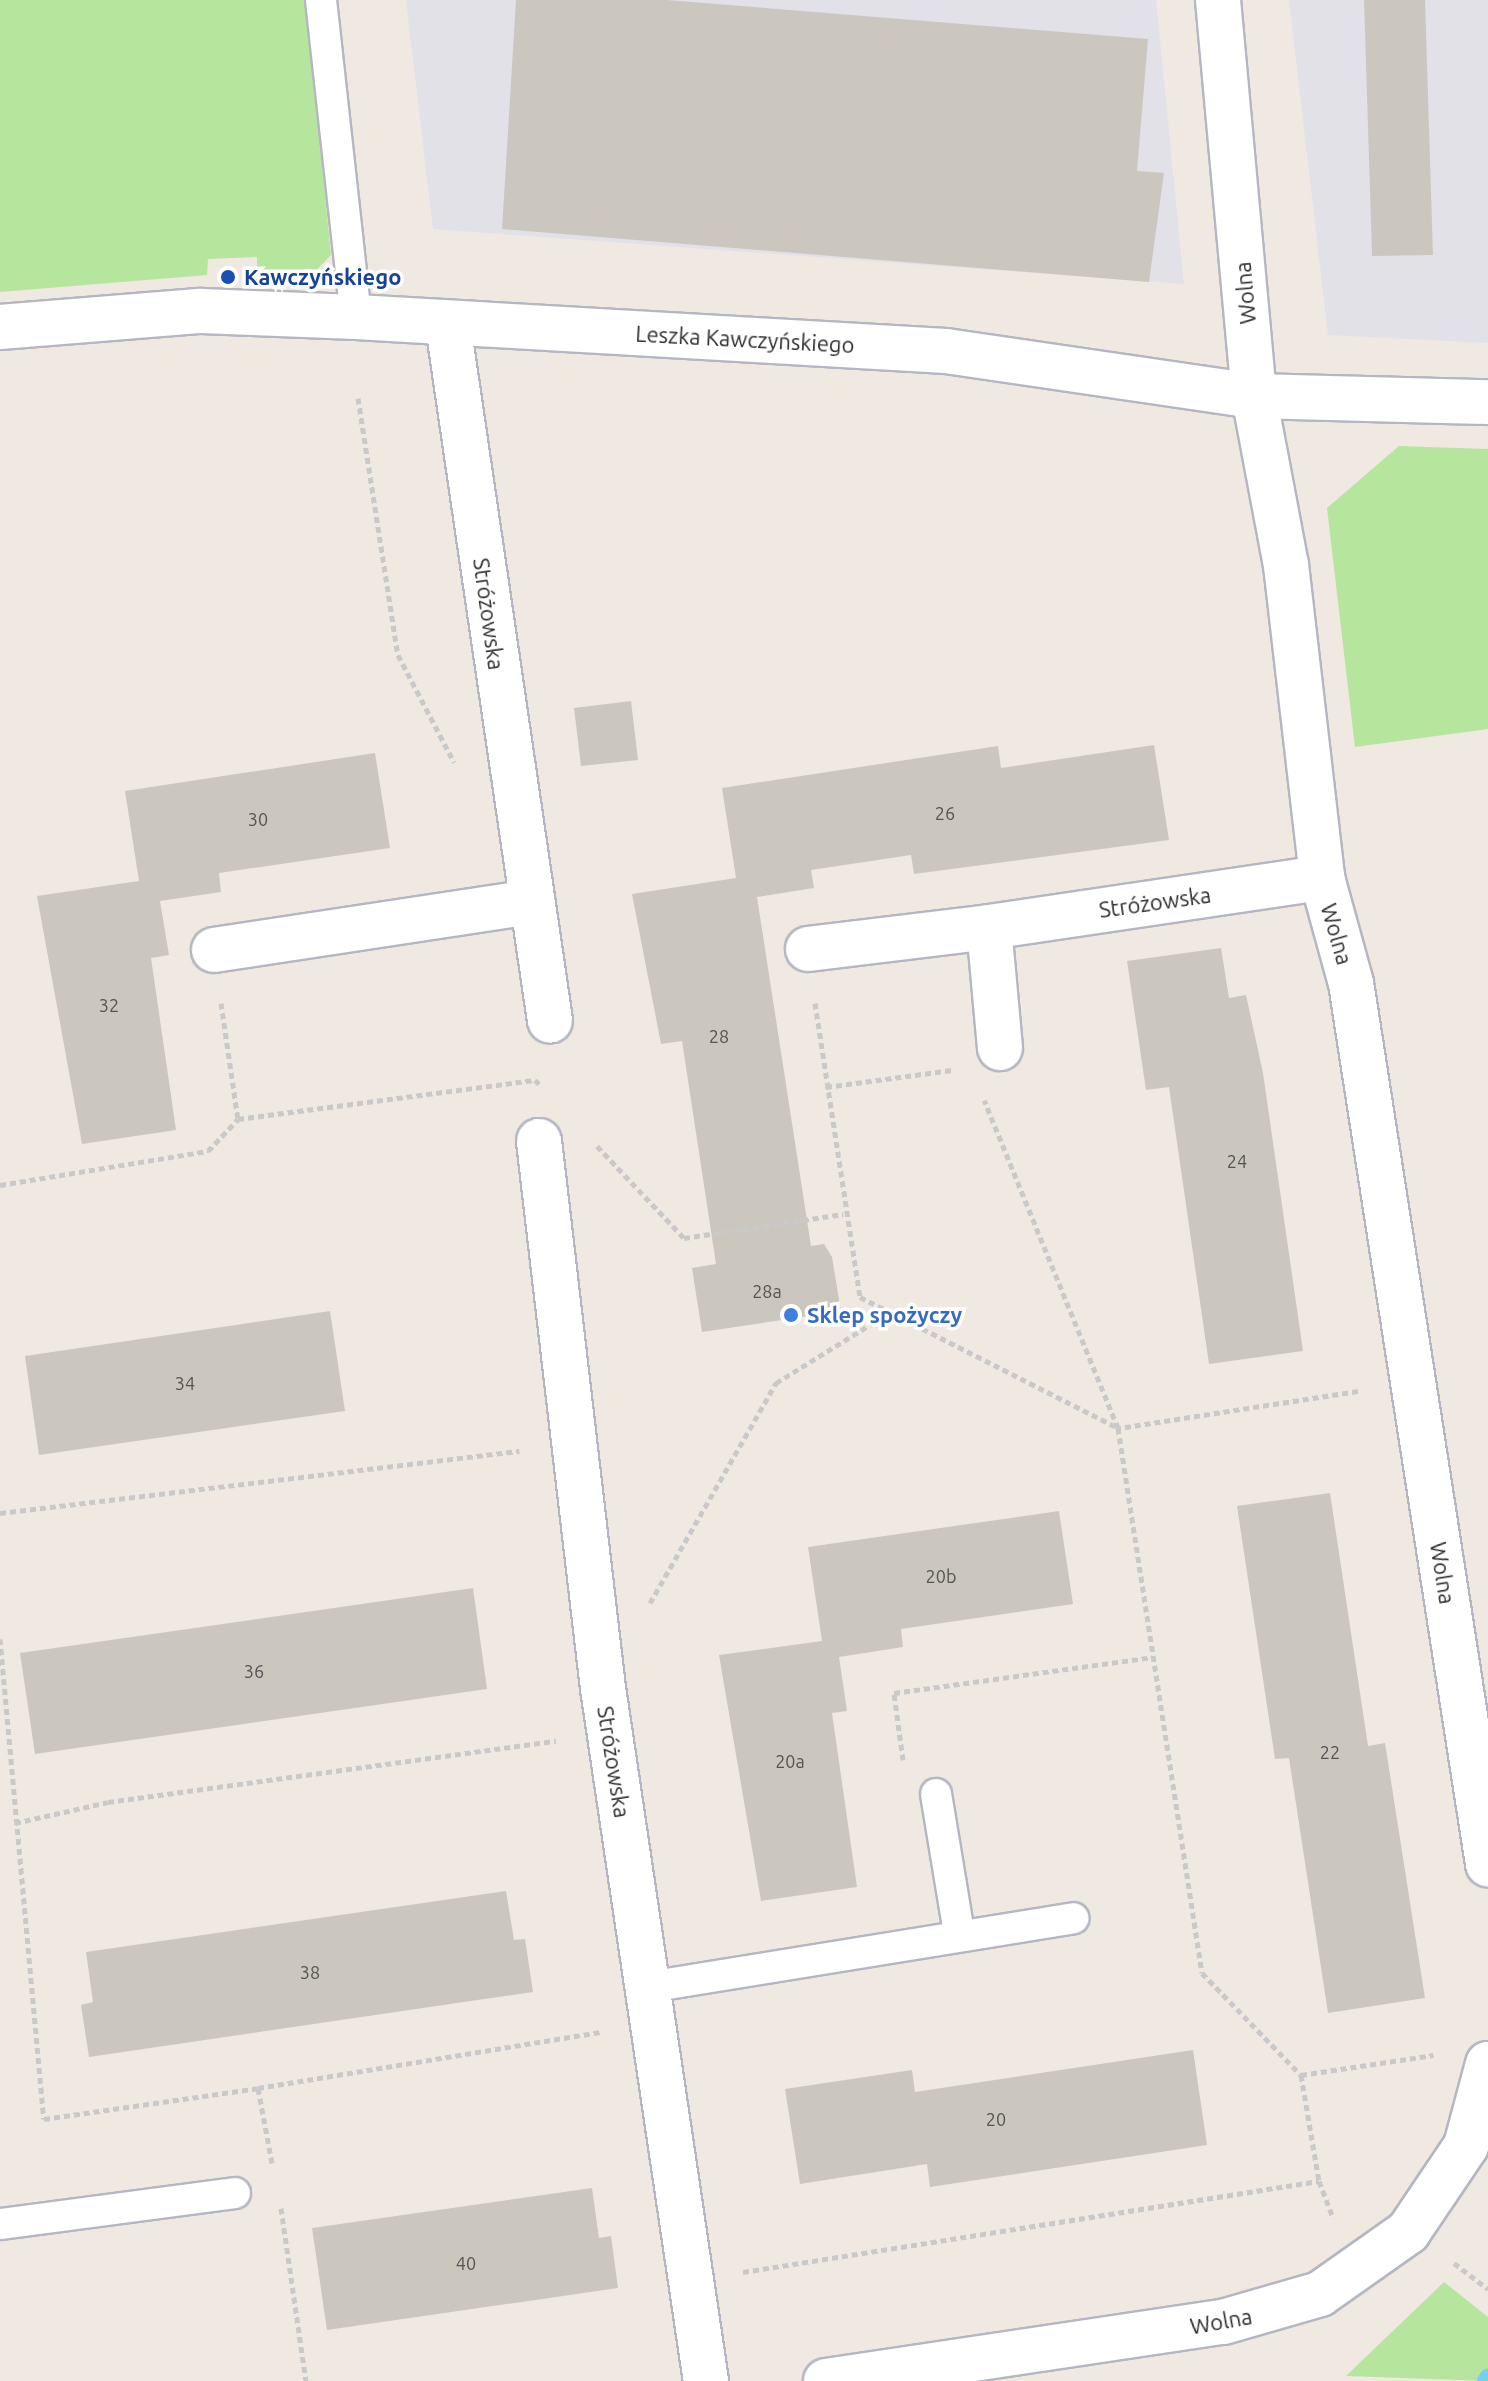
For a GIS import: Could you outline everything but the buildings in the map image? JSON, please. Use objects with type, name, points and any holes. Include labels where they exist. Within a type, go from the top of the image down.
[{"type":"street","name":"Wolna","points":[[1218,0],[1254,396],[1286,565],[1322,878],[1351,983],[1488,1864]]},
{"type":"street","name":"Leszka Kawczyńskiego","points":[[0,327],[201,311],[356,317],[448,325],[946,351],[1254,396],[1488,402]]},
{"type":"street","name":"Stróżowska","points":[[448,325],[550,1021]]},
{"type":"street","name":"Stróżowska","points":[[808,949],[989,927],[1322,878]]},
{"type":"street","points":[[214,950],[532,902]]},
{"type":"street","points":[[985,1058],[989,927]]},
{"type":"street","name":"Stróżowska","points":[[539,1141],[610,1733],[706,2381]]},
{"type":"street","name":"Wolna","points":[[826,2381],[1223,2322],[1320,2294],[1408,2232],[1466,2146],[1488,2064]]},
{"type":"lane","points":[[321,0],[356,317]]},
{"type":"lane","points":[[936,1794],[959,1933]]},
{"type":"lane","points":[[652,2005],[959,1933],[1073,1918]]},
{"type":"lane","points":[[0,2224],[235,2193]]},
{"type":"path","points":[[358,398],[398,655],[459,773]]},
{"type":"path","points":[[808,949],[826,1087],[860,1297],[1118,1428],[1414,1384]]},
{"type":"path","points":[[826,1087],[985,1058]]},
{"type":"path","points":[[982,1096],[1118,1428],[1202,1973],[1301,2075],[1319,2181],[1335,2224]]},
{"type":"path","points":[[0,1185],[208,1151],[238,1119]]},
{"type":"path","points":[[645,1613],[776,1383],[889,1313]]},
{"type":"path","points":[[0,1513],[574,1445]]},
{"type":"path","points":[[0,1639],[44,2119],[258,2088],[652,2005]]},
{"type":"path","points":[[936,1794],[908,1797],[894,1693],[1153,1657]]},
{"type":"path","points":[[15,1823],[108,1802],[610,1733]]},
{"type":"path","points":[[1301,2075],[1444,2054]]},
{"type":"path","points":[[258,2088],[275,2177]]},
{"type":"path","points":[[736,2273],[1319,2181]]},
{"type":"path","points":[[278,2192],[306,2381]]},
{"type":"path","points":[[1445,2256],[1488,2289]]},
{"type":"shaded area","points":[[406,0],[1156,0],[1184,284],[433,229]]},
{"type":"shaded area","points":[[1289,0],[1488,0],[1488,343],[1328,335]]},
{"type":"green space","points":[[0,0],[306,0],[331,255],[309,278],[257,275],[257,257],[208,259],[207,275],[0,292]]},
{"type":"green space","points":[[1399,446],[1488,449],[1488,729],[1355,747],[1327,508]]},
{"type":"green space","points":[[1444,2282],[1488,2317],[1488,2381],[1346,2376]]},
{"type":"place","name":"Kawczyńskiego","points":[[228,277]]},
{"type":"place","name":"Sklep spożyczy","points":[[791,1315]]}]
